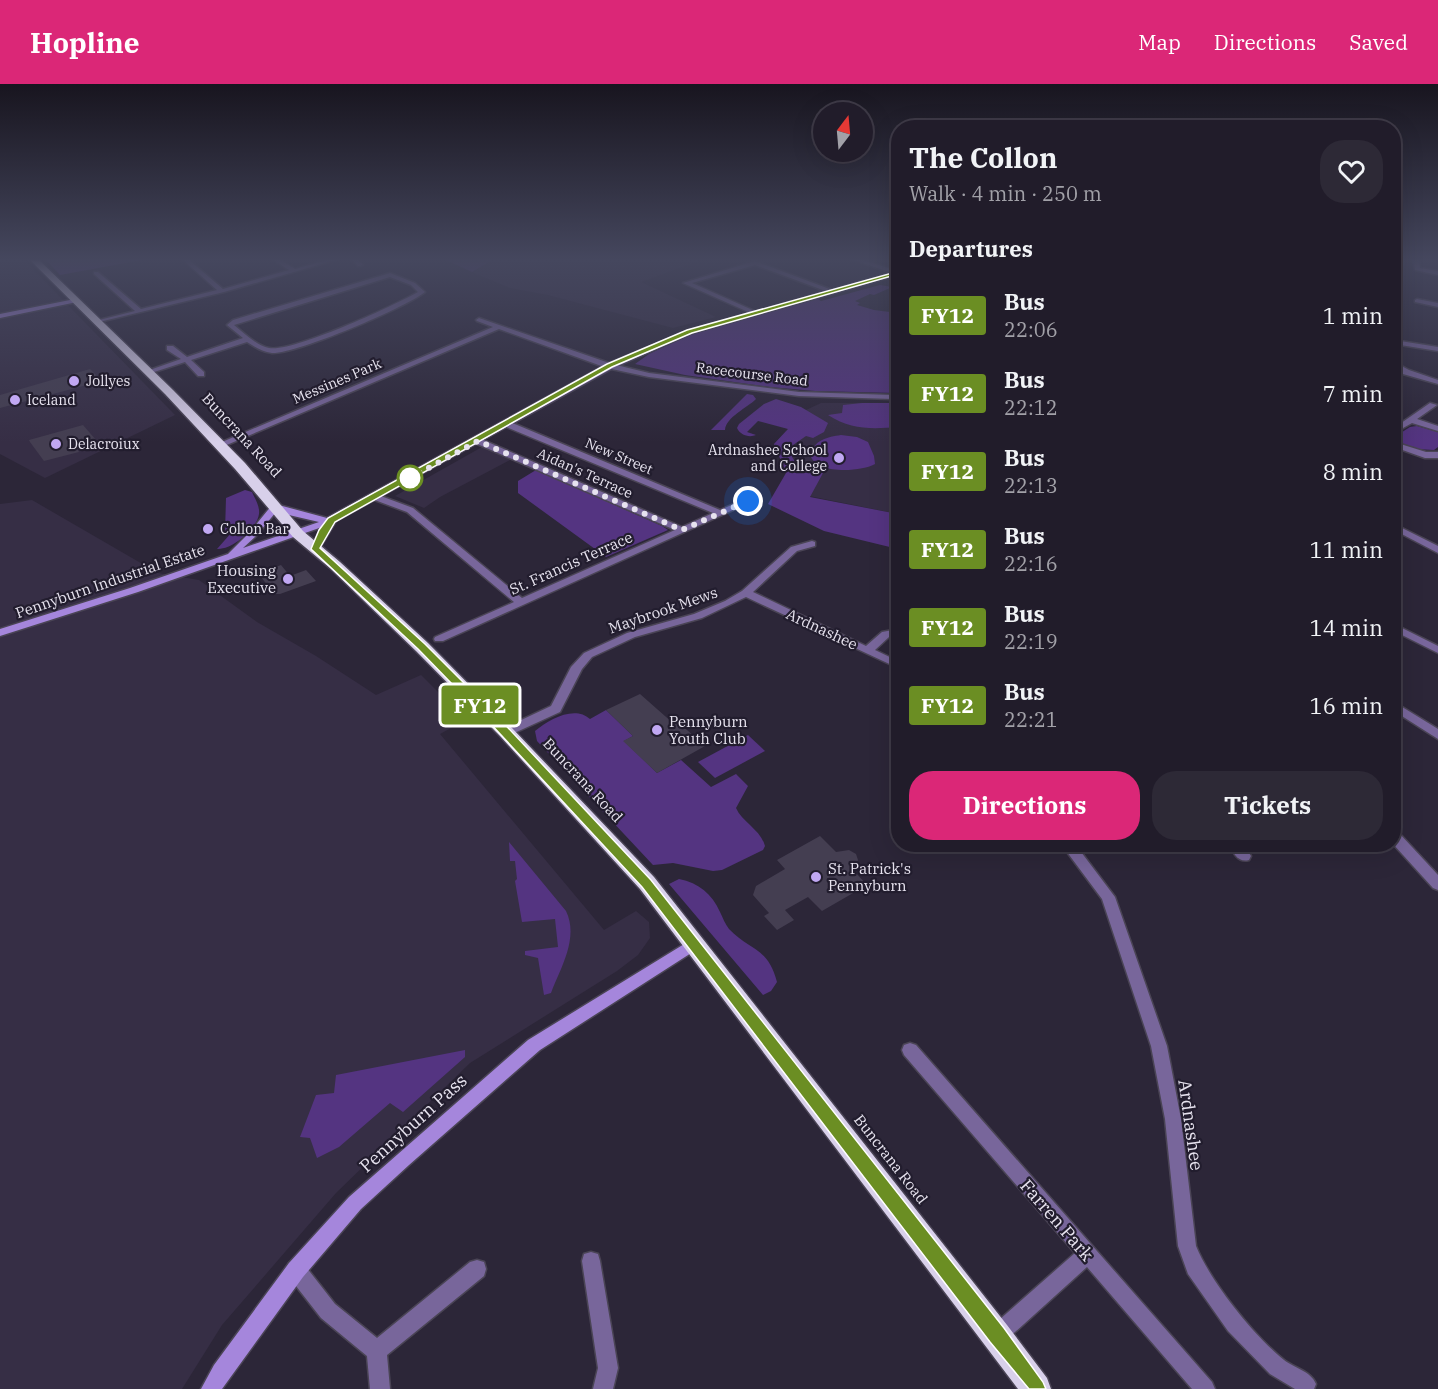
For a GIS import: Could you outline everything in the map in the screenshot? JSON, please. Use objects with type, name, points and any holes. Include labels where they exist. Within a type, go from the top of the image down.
[{"type":"highway","name":"Buncrana Road","points":[[95,320],[240,466],[298,534],[422,647],[506,732],[647,884],[997,1335],[1036,1389]]},
{"type":"main road","points":[[298,534],[330,521],[375,497],[610,366],[690,332],[731,320]]},
{"type":"main road","points":[[227,557],[253,534],[276,508],[305,518],[330,521]]},
{"type":"main road","points":[[315,549],[330,521]]},
{"type":"main road","name":"Pennyburn Industrial Estate","points":[[0,633],[298,534]]},
{"type":"main road","name":"Pennyburn Pass","points":[[211,1389],[296,1270],[355,1203],[534,1045],[694,944]]},
{"type":"street","points":[[97,322],[106,320]]},
{"type":"street","points":[[239,320],[230,325],[263,350],[287,350],[361,320]]},
{"type":"street","points":[[479,320],[610,366]]},
{"type":"street","name":"Messines Park","points":[[219,445],[499,327]]},
{"type":"street","points":[[148,372],[248,339]]},
{"type":"street","points":[[1401,343],[1438,349]]},
{"type":"street","points":[[170,348],[186,359],[201,374]]},
{"type":"street","name":"Racecourse Road","points":[[610,366],[677,379],[783,393],[891,397]]},
{"type":"street","points":[[1401,369],[1438,382]]},
{"type":"street","points":[[1401,426],[1433,405]]},
{"type":"street","points":[[1411,420],[1438,429]]},
{"type":"street","name":"New Street","points":[[507,424],[720,513]]},
{"type":"street","name":"Aidan's Terrace","points":[[478,441],[682,530]]},
{"type":"street","points":[[1401,446],[1425,455],[1438,455]]},
{"type":"street","points":[[375,497],[410,510],[520,602]]},
{"type":"street","name":"St. Francis Terrace","points":[[440,639],[748,501]]},
{"type":"street","points":[[1401,530],[1438,549]]},
{"type":"street","name":"Maybrook Mews","points":[[506,732],[556,710],[577,667],[588,655],[631,635],[698,616],[746,593],[794,549],[812,544]]},
{"type":"street","name":"Ardnashee","points":[[746,593],[891,662]]},
{"type":"street","points":[[1401,631],[1438,650]]},
{"type":"street","points":[[868,650],[886,634],[891,633]]},
{"type":"street","points":[[1401,711],[1438,735]]},
{"type":"street","points":[[1401,844],[1438,884]]},
{"type":"street","name":"Ardnashee","points":[[1073,852],[1108,897],[1159,1046],[1173,1119],[1187,1246],[1195,1267],[1235,1324],[1276,1367],[1306,1384]]},
{"type":"street","name":"Farren Park","points":[[910,1050],[1204,1389]]},
{"type":"street","points":[[997,1335],[1087,1255]]},
{"type":"street","points":[[591,1261],[608,1368],[603,1389]]},
{"type":"street","points":[[377,1351],[477,1269]]},
{"type":"street","points":[[296,1270],[328,1311],[377,1351],[381,1389]]},
{"type":"shaded area","points":[[0,320],[82,320],[175,415],[45,478],[0,454]]},
{"type":"shaded area","points":[[642,320],[705,320],[673,328]]},
{"type":"shaded area","points":[[741,320],[891,320],[891,393],[815,391],[770,387],[685,375],[635,364],[649,354],[690,335]]},
{"type":"shaded area","points":[[747,394],[753,395],[756,399],[729,421],[725,430],[711,430]]},
{"type":"shaded area","points":[[776,399],[801,407],[828,423],[824,432],[813,438],[806,436],[793,445],[792,457],[797,465],[804,464],[823,473],[810,497],[891,513],[891,547],[824,531],[768,504],[786,473],[774,444],[788,429],[758,421],[747,432],[756,435],[750,436],[742,434],[737,428],[764,404]]},
{"type":"shaded area","name":"Ardnashee School and College","points":[[821,403],[891,403],[891,513],[799,494],[774,444],[806,410]]},
{"type":"shaded area","points":[[891,403],[891,427],[853,426],[828,415],[842,413],[843,405]]},
{"type":"shaded area","points":[[1417,426],[1438,432],[1438,447],[1434,450],[1415,449],[1401,443],[1401,433],[1410,427]]},
{"type":"shaded area","points":[[841,435],[857,437],[868,442],[875,464],[860,469],[839,470],[820,466],[813,461],[810,454],[818,442]]},
{"type":"shaded area","points":[[482,447],[506,455],[510,460],[440,497],[424,508],[395,496]]},
{"type":"shaded area","points":[[536,470],[668,530],[606,557],[518,493],[518,481]]},
{"type":"shaded area","points":[[245,490],[252,492],[257,503],[259,514],[257,520],[243,538],[230,546],[217,549],[232,532],[225,532],[226,498]]},
{"type":"shaded area","points":[[32,500],[158,573],[199,580],[257,622],[316,656],[376,695],[421,675],[439,693],[445,692],[471,717],[440,734],[604,930],[636,911],[649,922],[650,938],[638,955],[617,971],[470,1063],[336,1193],[222,1325],[182,1389],[0,1389],[0,504]]},
{"type":"shaded area","points":[[606,710],[633,736],[624,741],[657,773],[681,760],[711,787],[736,774],[748,786],[736,808],[742,818],[760,835],[765,846],[763,850],[722,870],[713,871],[673,863],[653,865],[537,741],[535,731],[555,718],[577,713],[590,719]]},
{"type":"shaded area","points":[[748,735],[765,751],[715,778],[698,762]]},
{"type":"shaded area","points":[[509,842],[566,911],[569,921],[570,942],[564,963],[551,993],[544,995],[538,958],[525,955],[525,951],[558,947],[555,919],[522,922],[515,881],[517,879],[515,861],[510,861]]},
{"type":"shaded area","points":[[679,879],[693,883],[704,890],[717,906],[729,929],[769,962],[777,982],[771,991],[763,995],[669,884]]},
{"type":"shaded area","points":[[465,1050],[465,1057],[403,1112],[390,1103],[339,1147],[317,1158],[310,1138],[300,1137],[316,1095],[334,1093],[336,1075]]},
{"type":"building","points":[[90,369],[102,381],[0,408],[0,395]]},
{"type":"building","name":"Delacroiux","points":[[83,425],[96,440],[77,449],[79,452],[44,461],[29,440]]},
{"type":"building","name":"Housing Executive","points":[[281,565],[290,576],[306,570],[316,581],[274,594],[258,573]]},
{"type":"building","name":"Pennyburn Youth Club","points":[[640,694],[674,724],[678,722],[705,746],[657,773],[623,741],[633,736],[606,710]]},
{"type":"building","name":"St. Patrick's Pennyburn","points":[[820,836],[836,852],[849,850],[856,854],[858,860],[854,871],[867,885],[822,911],[808,897],[785,910],[794,920],[777,930],[764,916],[769,913],[753,895],[756,886],[785,869],[777,860]]},
{"type":"bus line","name":"FY12","points":[[731,320],[690,332],[610,366],[332,520],[324,530],[315,549],[422,647],[506,732],[647,884],[750,1014],[1036,1389]]},
{"type":"place","name":"Jollyes","points":[[74,381]]},
{"type":"place","name":"Iceland","points":[[15,400]]},
{"type":"place","name":"Delacroiux","points":[[56,444]]},
{"type":"place","name":"Ardnashee School and College","points":[[839,458]]},
{"type":"place","name":"Collon Bar","points":[[208,529]]},
{"type":"place","name":"Housing Executive","points":[[288,579]]},
{"type":"place","name":"Pennyburn Youth Club","points":[[657,730]]},
{"type":"place","name":"St. Patrick's Pennyburn","points":[[816,877]]},
{"type":"route","points":[[410,478],[478,441],[682,530],[748,501]]}]
